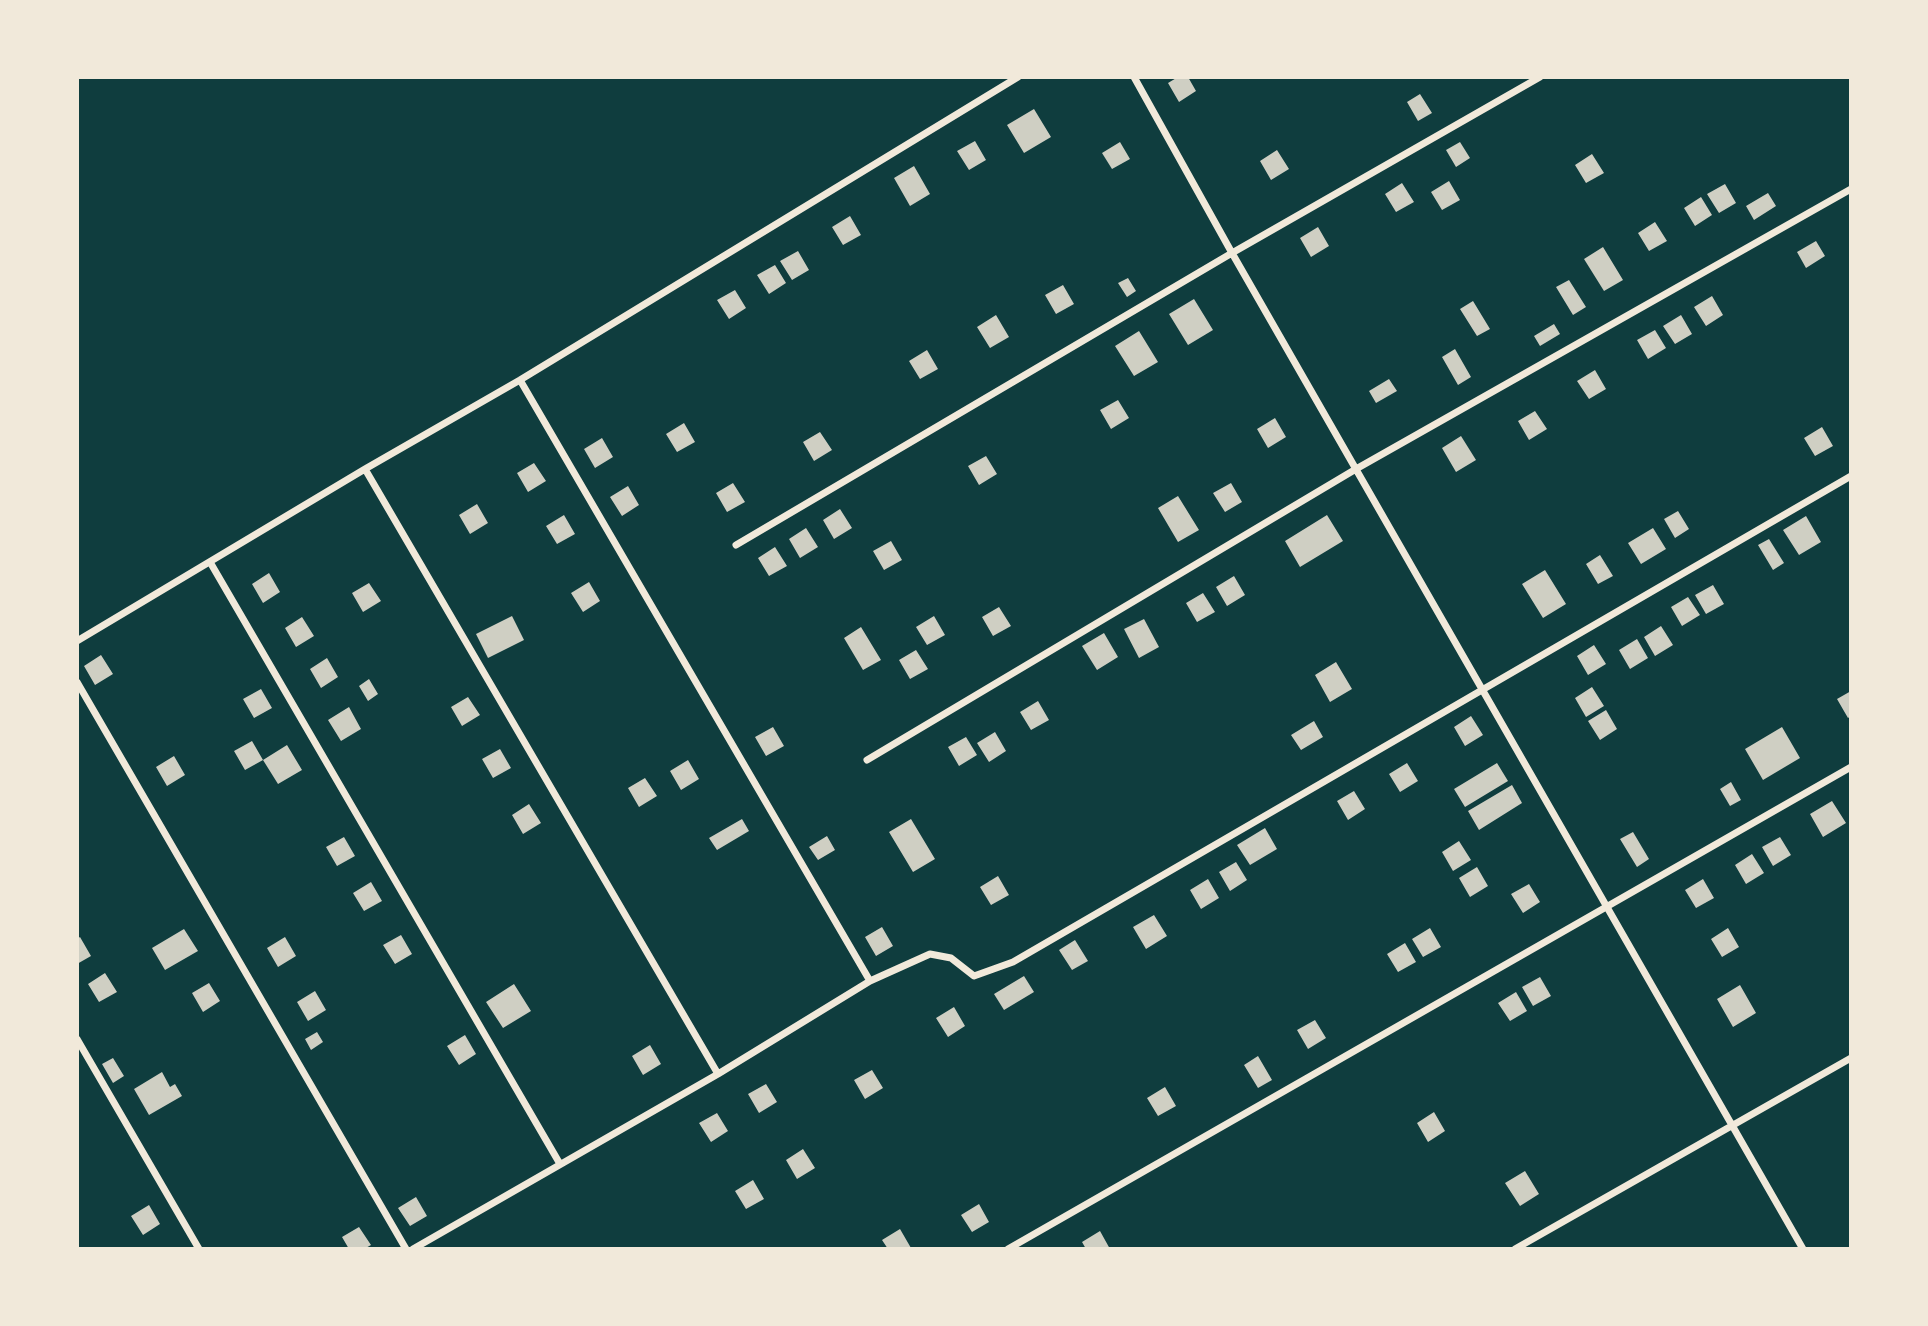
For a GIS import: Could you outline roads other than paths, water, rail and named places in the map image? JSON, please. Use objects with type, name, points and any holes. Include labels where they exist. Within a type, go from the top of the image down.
[{"type":"street","points":[[77,641],[520,380],[1018,77]]},
{"type":"street","points":[[1135,77],[1232,253],[1802,1249]]},
{"type":"street","points":[[736,545],[1232,253],[1540,77]]},
{"type":"street","points":[[867,760],[1356,470],[1851,189]]},
{"type":"street","points":[[520,380],[870,981]]},
{"type":"street","points":[[365,469],[718,1074]]},
{"type":"street","points":[[413,1249],[718,1074],[870,981],[930,954],[951,958],[974,976],[1013,961],[1851,477]]},
{"type":"street","points":[[210,562],[560,1164]]},
{"type":"street","points":[[77,682],[406,1249]]},
{"type":"street","points":[[1008,1249],[1851,767]]},
{"type":"street","points":[[77,1039],[199,1249]]},
{"type":"street","points":[[1515,1249],[1851,1058]]}]
